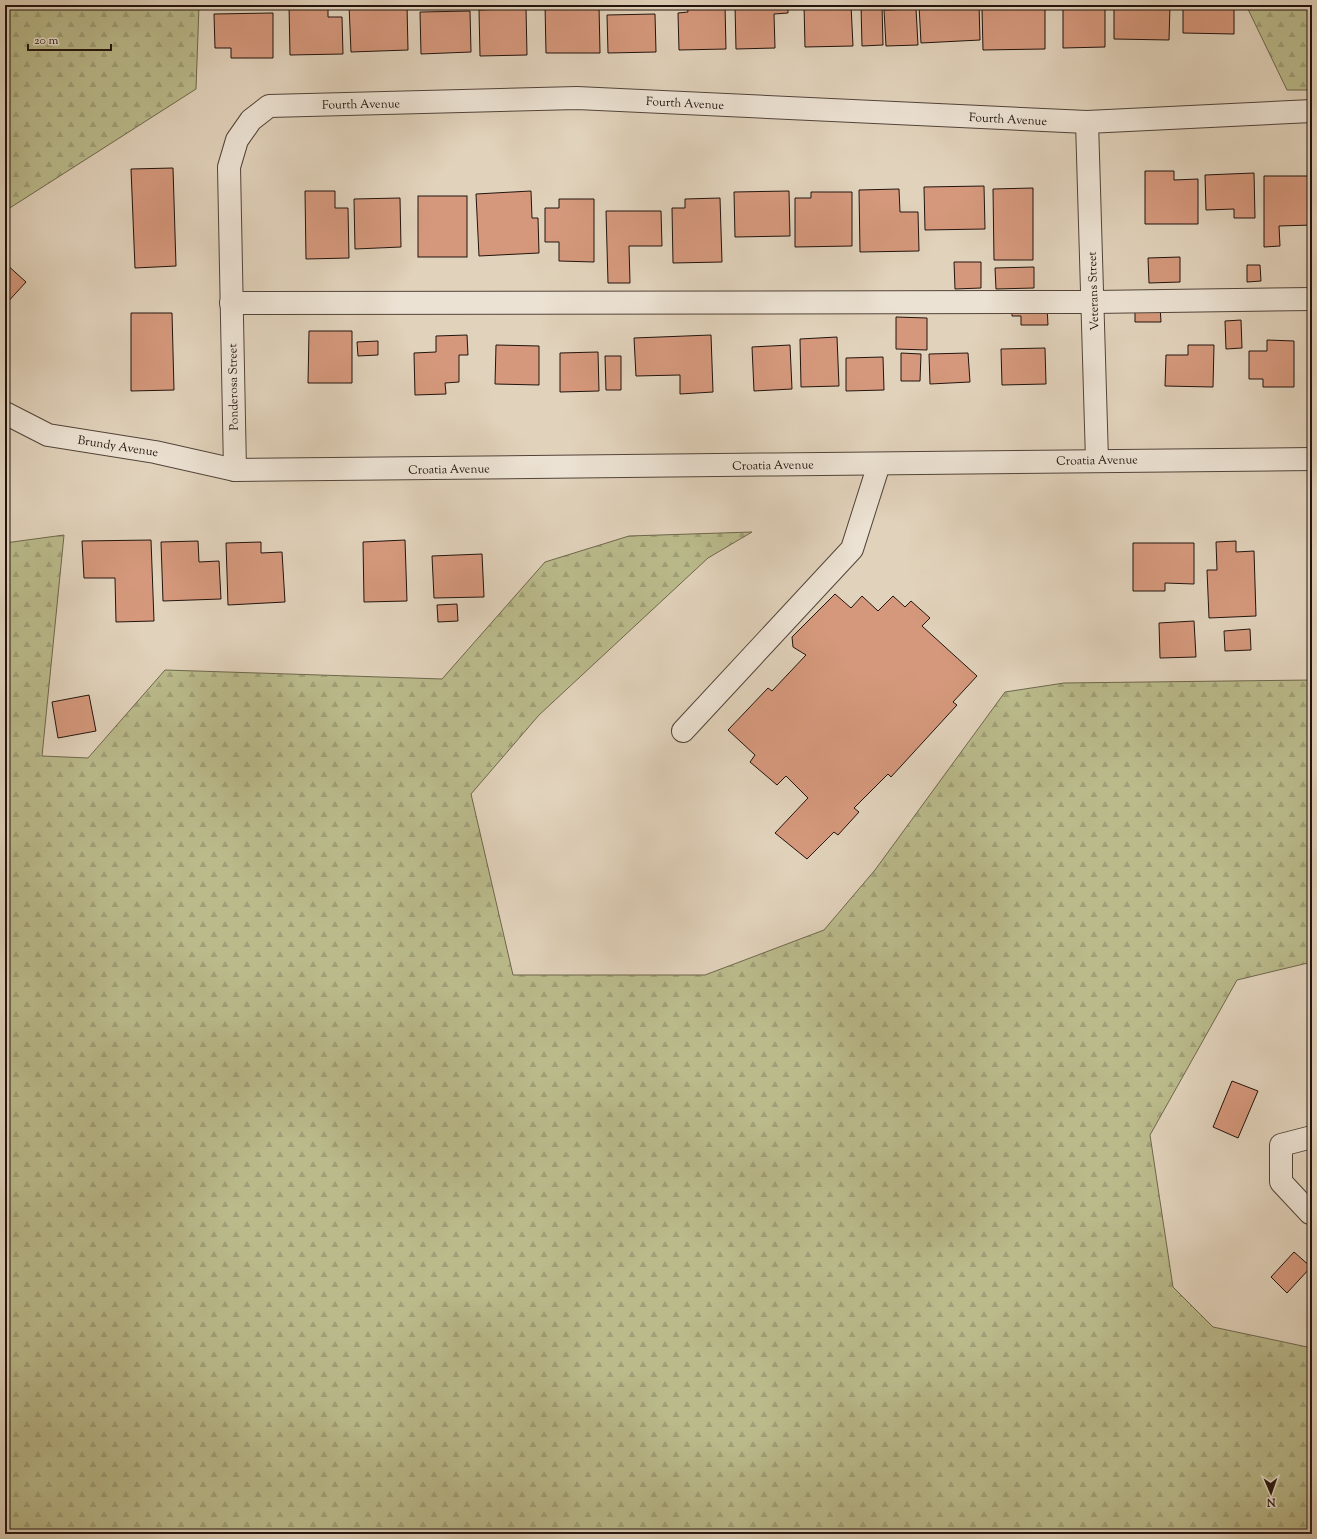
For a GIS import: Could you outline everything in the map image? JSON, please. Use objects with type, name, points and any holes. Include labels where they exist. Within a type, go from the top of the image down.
[{"type":"street","name":"Fourth Avenue","points":[[230,304],[229,167],[237,140],[251,120],[269,106],[577,98],[1087,122],[1312,111]]},
{"type":"street","name":"Veterans Street","points":[[1087,122],[1097,460]]},
{"type":"street","points":[[230,304],[1093,302],[1312,299]]},
{"type":"street","name":"Ponderosa Street","points":[[230,304],[235,470]]},
{"type":"street","name":"Brundy Avenue","points":[[5,414],[48,435],[155,452],[235,470]]},
{"type":"street","name":"Croatia Avenue","points":[[235,470],[397,470],[1097,460],[1312,459]]},
{"type":"street","points":[[683,731],[852,549],[879,464]]},
{"type":"street","points":[[1312,1137],[1281,1145],[1280,1182],[1310,1213],[1312,1213]]},
{"type":"green space","points":[[5,5],[199,5],[196,89],[5,211]]},
{"type":"green space","points":[[1246,5],[1312,5],[1312,90],[1287,90]]},
{"type":"green space","points":[[752,532],[708,558],[539,715],[471,794],[513,975],[705,975],[824,930],[875,870],[1005,692],[1064,683],[1312,680],[1312,962],[1237,980],[1150,1135],[1173,1287],[1213,1327],[1312,1348],[1312,1534],[5,1534],[5,543],[64,535],[42,756],[88,758],[165,670],[442,679],[545,562],[629,536]]},
{"type":"building","points":[[289,5],[328,5],[328,17],[342,17],[343,54],[290,55]]},
{"type":"building","points":[[349,5],[407,5],[408,50],[351,52]]},
{"type":"building","points":[[545,5],[599,5],[600,53],[546,53]]},
{"type":"building","points":[[687,5],[725,5],[726,49],[679,50],[678,13],[688,12]]},
{"type":"building","points":[[735,5],[788,5],[788,13],[774,14],[775,48],[736,49]]},
{"type":"building","points":[[804,5],[851,5],[853,46],[805,47]]},
{"type":"building","points":[[861,5],[882,5],[883,45],[862,46]]},
{"type":"building","points":[[919,5],[979,5],[980,40],[921,43]]},
{"type":"building","points":[[1003,5],[1029,5],[1029,8],[1045,8],[1045,49],[983,50],[982,9],[1003,9]]},
{"type":"building","points":[[1063,5],[1105,5],[1105,47],[1063,48]]},
{"type":"building","points":[[1114,5],[1170,5],[1169,40],[1114,39]]},
{"type":"building","points":[[1183,5],[1234,5],[1234,34],[1183,33]]},
{"type":"building","points":[[526,8],[527,55],[480,56],[479,10]]},
{"type":"building","points":[[916,9],[918,45],[886,46],[884,10]]},
{"type":"building","points":[[470,11],[471,52],[421,54],[420,12]]},
{"type":"building","points":[[273,13],[273,58],[231,58],[231,48],[215,48],[214,14]]},
{"type":"building","points":[[655,14],[656,52],[608,53],[607,15]]},
{"type":"building","points":[[173,168],[176,266],[135,268],[131,169]]},
{"type":"building","points":[[1145,171],[1174,171],[1174,180],[1198,179],[1198,224],[1145,224]]},
{"type":"building","points":[[1254,173],[1255,218],[1234,218],[1234,209],[1206,210],[1205,175]]},
{"type":"building","points":[[1264,176],[1312,176],[1312,225],[1279,226],[1280,246],[1264,247]]},
{"type":"building","points":[[984,186],[985,229],[925,230],[924,187]]},
{"type":"building","points":[[1033,188],[1033,260],[994,260],[993,189]]},
{"type":"building","points":[[899,189],[900,212],[918,212],[919,251],[860,252],[859,190]]},
{"type":"building","points":[[305,191],[335,191],[335,208],[348,208],[349,258],[306,259]]},
{"type":"building","points":[[531,191],[532,218],[538,218],[539,253],[479,256],[476,194]]},
{"type":"building","points":[[789,191],[790,236],[735,237],[734,192]]},
{"type":"building","points":[[811,192],[852,192],[852,246],[795,247],[795,198],[811,198]]},
{"type":"building","points":[[418,196],[467,196],[467,257],[418,257]]},
{"type":"building","points":[[400,198],[401,247],[355,249],[354,199]]},
{"type":"building","points":[[720,198],[722,262],[673,263],[672,208],[685,208],[685,199]]},
{"type":"building","points":[[559,199],[594,199],[594,262],[559,261],[559,242],[545,242],[545,208],[559,208]]},
{"type":"building","points":[[606,211],[661,211],[662,246],[629,246],[630,283],[608,283]]},
{"type":"building","points":[[1180,257],[1180,282],[1149,283],[1148,258]]},
{"type":"building","points":[[954,262],[981,262],[981,288],[955,289]]},
{"type":"building","points":[[5,263],[26,282],[5,305]]},
{"type":"building","points":[[1247,265],[1260,265],[1261,281],[1247,282]]},
{"type":"building","points":[[1034,267],[1034,288],[996,289],[995,268]]},
{"type":"building","points":[[1135,306],[1160,306],[1161,322],[1135,322]]},
{"type":"building","points":[[1047,307],[1048,325],[1021,325],[1021,316],[1012,316],[1012,308]]},
{"type":"building","points":[[131,313],[172,313],[174,390],[131,391]]},
{"type":"building","points":[[896,317],[927,318],[927,350],[896,349]]},
{"type":"building","points":[[1241,320],[1242,348],[1226,349],[1225,321]]},
{"type":"building","points":[[309,331],[352,331],[352,383],[308,383]]},
{"type":"building","points":[[467,335],[468,355],[459,355],[459,382],[445,383],[446,394],[415,395],[414,353],[436,352],[436,336]]},
{"type":"building","points":[[711,335],[713,392],[680,394],[680,375],[636,376],[634,338]]},
{"type":"building","points":[[837,337],[839,386],[801,387],[800,339]]},
{"type":"building","points":[[1267,340],[1294,341],[1294,387],[1263,387],[1263,379],[1249,379],[1249,351],[1267,351]]},
{"type":"building","points":[[378,341],[378,355],[358,356],[357,342]]},
{"type":"building","points":[[496,345],[539,346],[539,385],[495,384]]},
{"type":"building","points":[[790,345],[792,389],[754,391],[752,347]]},
{"type":"building","points":[[1188,345],[1214,345],[1213,387],[1165,386],[1166,355],[1188,355]]},
{"type":"building","points":[[1045,348],[1046,384],[1002,385],[1001,349]]},
{"type":"building","points":[[598,352],[599,391],[560,392],[560,353]]},
{"type":"building","points":[[901,353],[921,354],[920,381],[901,381]]},
{"type":"building","points":[[968,353],[970,382],[930,384],[929,354]]},
{"type":"building","points":[[605,356],[621,356],[621,390],[606,390]]},
{"type":"building","points":[[883,357],[884,390],[846,391],[846,358]]},
{"type":"building","points":[[151,540],[154,621],[116,622],[115,578],[84,578],[82,541]]},
{"type":"building","points":[[405,540],[407,601],[364,602],[363,542]]},
{"type":"building","points":[[198,541],[199,562],[219,561],[221,599],[163,601],[161,542]]},
{"type":"building","points":[[1236,541],[1236,552],[1254,551],[1256,616],[1209,618],[1207,570],[1217,570],[1216,542]]},
{"type":"building","points":[[261,542],[261,553],[282,552],[285,602],[228,605],[226,543]]},
{"type":"building","points":[[1133,543],[1194,543],[1194,584],[1165,583],[1165,591],[1133,591]]},
{"type":"building","points":[[482,554],[484,597],[434,598],[432,556]]},
{"type":"building","points":[[835,594],[851,608],[862,596],[878,611],[893,596],[905,607],[911,601],[930,618],[922,626],[977,676],[953,702],[957,705],[891,777],[888,774],[854,808],[859,812],[838,835],[834,832],[807,859],[775,833],[808,798],[786,776],[777,785],[750,762],[755,755],[728,730],[768,688],[772,691],[806,655],[793,647],[792,637]]},
{"type":"building","points":[[457,604],[458,621],[438,622],[437,605]]},
{"type":"building","points":[[1194,621],[1196,657],[1160,658],[1159,623]]},
{"type":"building","points":[[1250,629],[1251,650],[1225,651],[1224,631]]},
{"type":"building","points":[[89,695],[96,731],[58,738],[52,702]]},
{"type":"building","points":[[1232,1081],[1258,1091],[1238,1138],[1213,1127]]},
{"type":"building","points":[[1294,1252],[1311,1267],[1287,1293],[1271,1277]]}]
